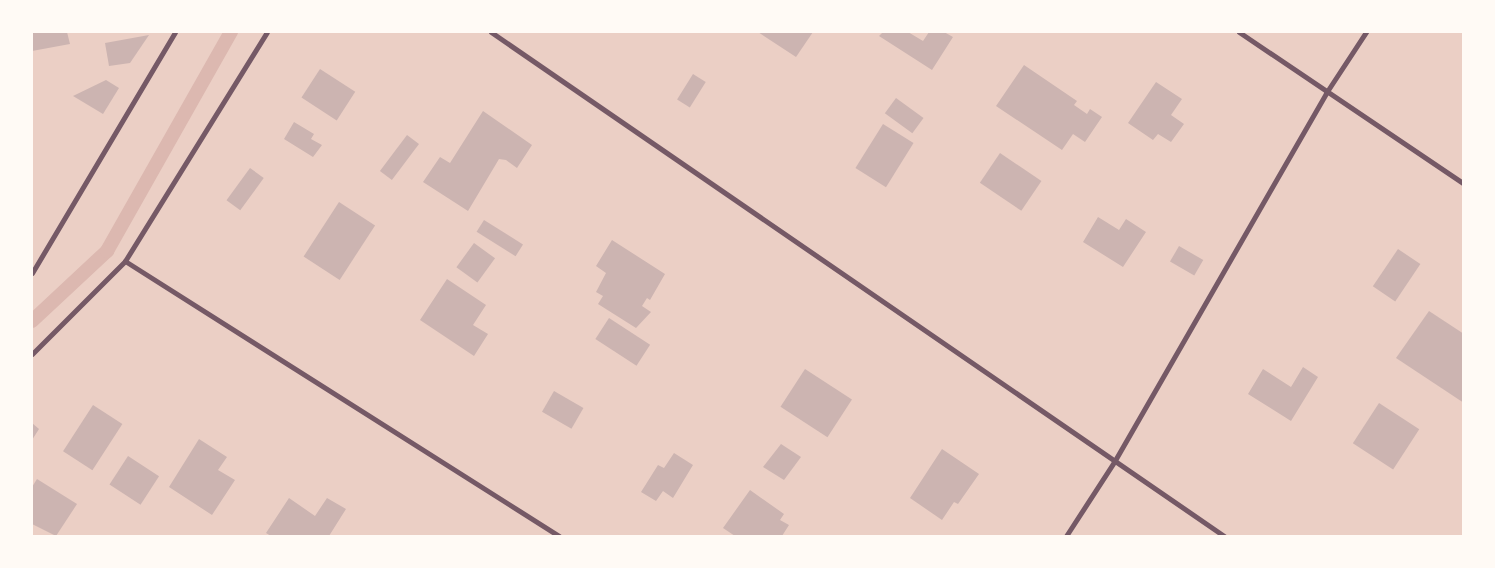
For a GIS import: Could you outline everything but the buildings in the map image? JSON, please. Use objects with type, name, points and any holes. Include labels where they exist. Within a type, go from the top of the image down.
[{"type":"lane","points":[[32,273],[175,32]]},
{"type":"lane","points":[[32,355],[125,261],[267,32]]},
{"type":"lane","points":[[491,32],[1224,537]]},
{"type":"lane","points":[[1239,32],[1464,184]]},
{"type":"lane","points":[[1066,537],[1115,462],[1326,93],[1366,32]]},
{"type":"lane","points":[[125,261],[559,537]]},
{"type":"shaded area","points":[[32,32],[1463,32],[1463,536],[32,536]]},
{"type":"waterway","points":[[32,321],[107,251],[231,32]]}]
